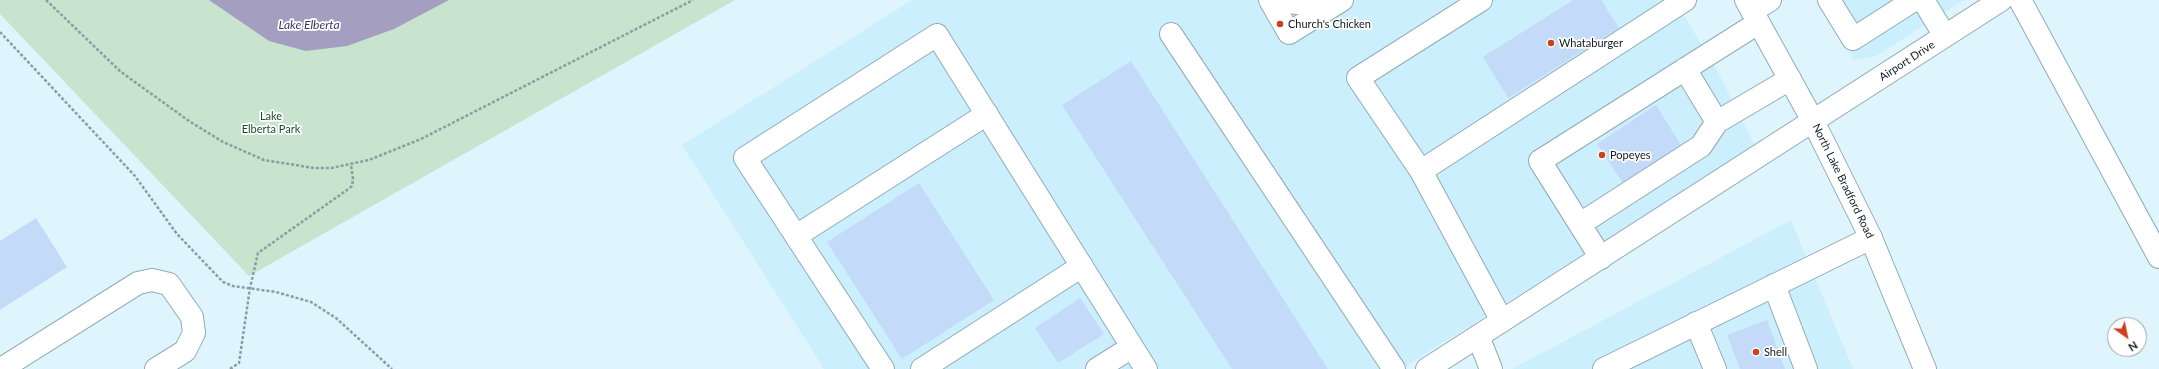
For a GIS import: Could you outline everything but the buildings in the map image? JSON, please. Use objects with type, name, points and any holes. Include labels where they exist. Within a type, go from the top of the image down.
[{"type":"main road","points":[[1270,0],[1289,33],[1342,0]]},
{"type":"main road","points":[[1284,0],[1285,2],[1312,4],[1324,0]]},
{"type":"main road","points":[[1481,0],[1358,78],[1421,170],[1502,321]]},
{"type":"main road","points":[[1421,170],[1685,0]]},
{"type":"main road","points":[[1829,0],[1853,39],[1914,0]]},
{"type":"main road","points":[[1923,0],[1945,36]]},
{"type":"main road","name":"Airport Drive","points":[[1427,369],[2001,0]]},
{"type":"main road","points":[[2020,0],[2159,257]]},
{"type":"main road","points":[[1601,258],[1540,161],[1685,69],[1757,8]]},
{"type":"main road","name":"North Lake Bradford Road","points":[[1757,8],[1790,79],[1813,121],[1871,238],[1925,369]]},
{"type":"main road","points":[[1171,34],[1394,369]]},
{"type":"main road","points":[[883,369],[745,158],[937,35],[1146,369]]},
{"type":"main road","points":[[1685,69],[1717,122]]},
{"type":"main road","points":[[1580,224],[1701,146],[1717,122],[1790,79]]},
{"type":"main road","points":[[796,236],[987,114]]},
{"type":"main road","points":[[1604,369],[1871,238]]},
{"type":"main road","points":[[922,369],[1082,266]]},
{"type":"main road","points":[[2,369],[138,284],[152,280],[169,284],[192,317],[194,333],[185,351],[156,369]]},
{"type":"main road","points":[[1774,285],[1806,369]]},
{"type":"main road","points":[[1696,323],[1715,369]]},
{"type":"main road","points":[[1478,336],[1491,369]]},
{"type":"main road","points":[[1097,369],[1132,346]]},
{"type":"path","points":[[46,0],[121,72],[176,112],[223,142],[264,160],[314,168],[350,165],[395,151],[428,136],[693,0]]},
{"type":"path","points":[[0,32],[135,176],[177,234],[222,282],[296,297],[324,309],[392,369]]},
{"type":"path","points":[[230,369],[239,363],[250,288],[258,253],[352,186],[353,179],[350,165]]},
{"type":"shaded area","points":[[912,0],[1675,0],[1719,74],[1755,146],[1401,369],[824,369],[682,145]]},
{"type":"shaded area","points":[[1819,0],[1964,0],[1876,56],[1854,60]]},
{"type":"shaded area","points":[[1791,220],[1853,369],[1512,369]]},
{"type":"green space","name":"Lake Elberta Park","points":[[0,0],[735,0],[249,276],[0,14]]},
{"type":"water","name":"Lake Elberta","points":[[209,0],[449,0],[394,29],[347,46],[306,51],[269,41]]},
{"type":"place","name":"Church's Chicken","points":[[1280,24]]},
{"type":"place","name":"Whataburger","points":[[1551,43]]},
{"type":"place","name":"Popeyes","points":[[1602,155]]},
{"type":"place","name":"Shell","points":[[1756,352]]}]
